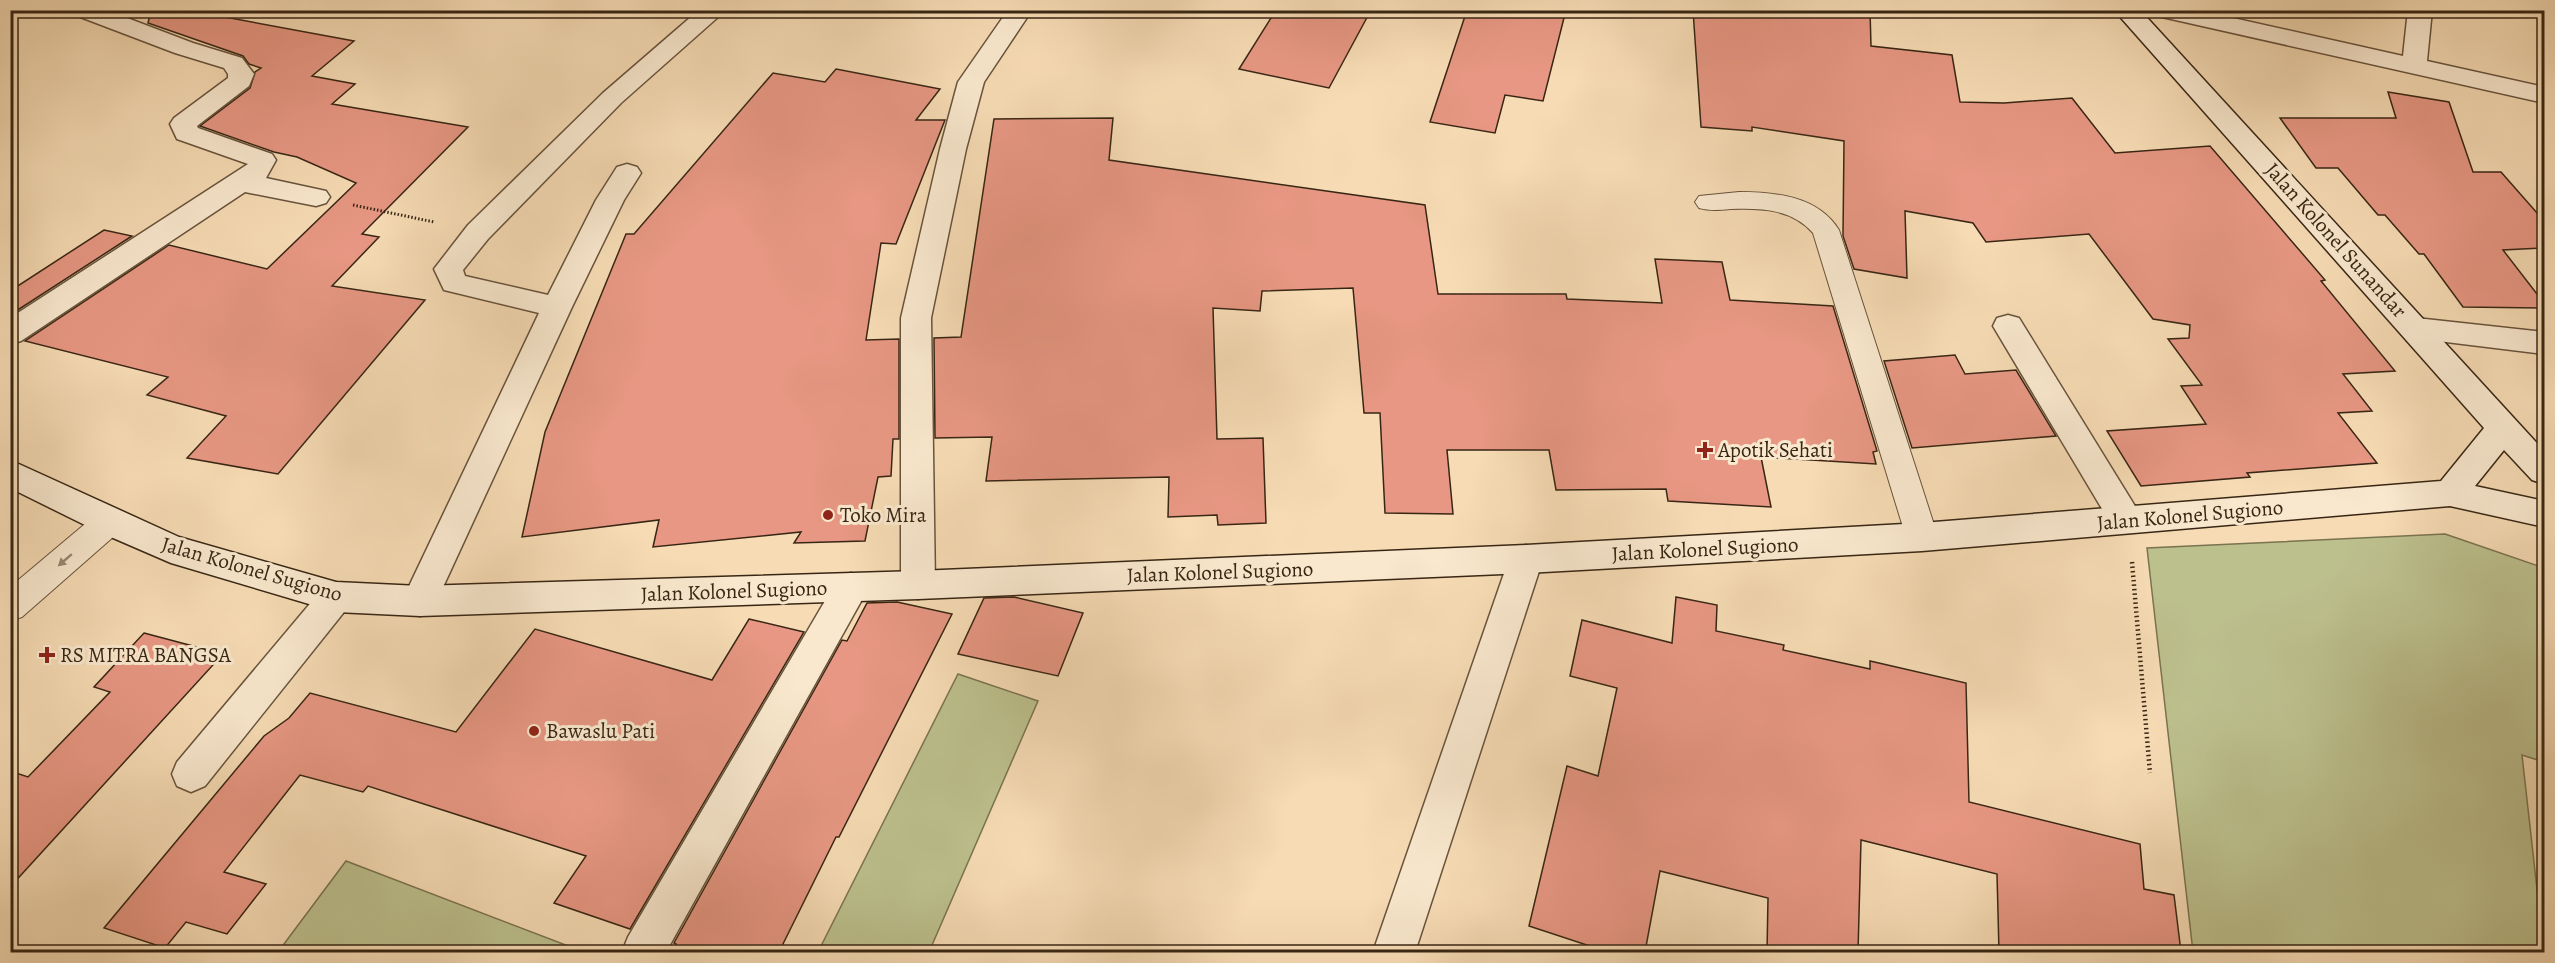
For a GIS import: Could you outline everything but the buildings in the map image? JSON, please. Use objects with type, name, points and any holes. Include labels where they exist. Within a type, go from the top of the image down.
[{"type":"street","points":[[10,333],[259,170],[263,160],[248,152],[194,138],[186,133],[183,124],[240,81],[241,74],[233,63],[184,48],[83,10]]},
{"type":"street","points":[[118,24],[140,10]]},
{"type":"street","points":[[557,307],[454,283],[448,269],[478,232],[651,62],[714,10]]},
{"type":"street","points":[[918,585],[916,318],[953,149],[971,82],[1020,10]]},
{"type":"street","name":"Jalan Kolonel Sunandar","points":[[2126,10],[2544,471]]},
{"type":"street","points":[[2162,10],[2544,95]]},
{"type":"street","points":[[2414,65],[2420,10]]},
{"type":"street","points":[[420,601],[557,307],[610,200],[627,173]]},
{"type":"street","points":[[241,182],[316,197]]},
{"type":"street","points":[[2008,326],[2126,520]]},
{"type":"street","points":[[2416,329],[2544,343]]},
{"type":"street","points":[[2450,493],[2503,428]]},
{"type":"street","name":"Jalan Kolonel Sugiono","points":[[10,473],[109,522],[171,549],[336,597],[420,601],[918,585],[1526,559],[1922,537],[2450,493],[2544,514]]},
{"type":"street","points":[[1394,952],[1526,559]]},
{"type":"street","points":[[643,952],[851,587]]},
{"type":"street","points":[[191,774],[336,597]]},
{"type":"lane","points":[[1708,202],[1741,199],[1772,202],[1801,210],[1817,218],[1826,230],[1922,537]]},
{"type":"lane","points":[[10,607],[109,522]]},
{"type":"path","points":[[316,197],[478,232]]},
{"type":"path","points":[[2126,520],[2133,568],[2150,773]]},
{"type":"green space","points":[[2445,534],[2544,568],[2544,762],[2522,755],[2544,952],[2193,952],[2147,548]]},
{"type":"green space","points":[[958,674],[1038,701],[929,952],[818,952]]},
{"type":"green space","points":[[346,861],[584,952],[278,952]]},
{"type":"place","name":"Apotik Sehati","points":[[1705,450]]},
{"type":"place","name":"Toko Mira","points":[[828,515]]},
{"type":"place","name":"RS MITRA BANGSA","points":[[47,655]]},
{"type":"place","name":"Bawaslu Pati","points":[[534,731]]}]
